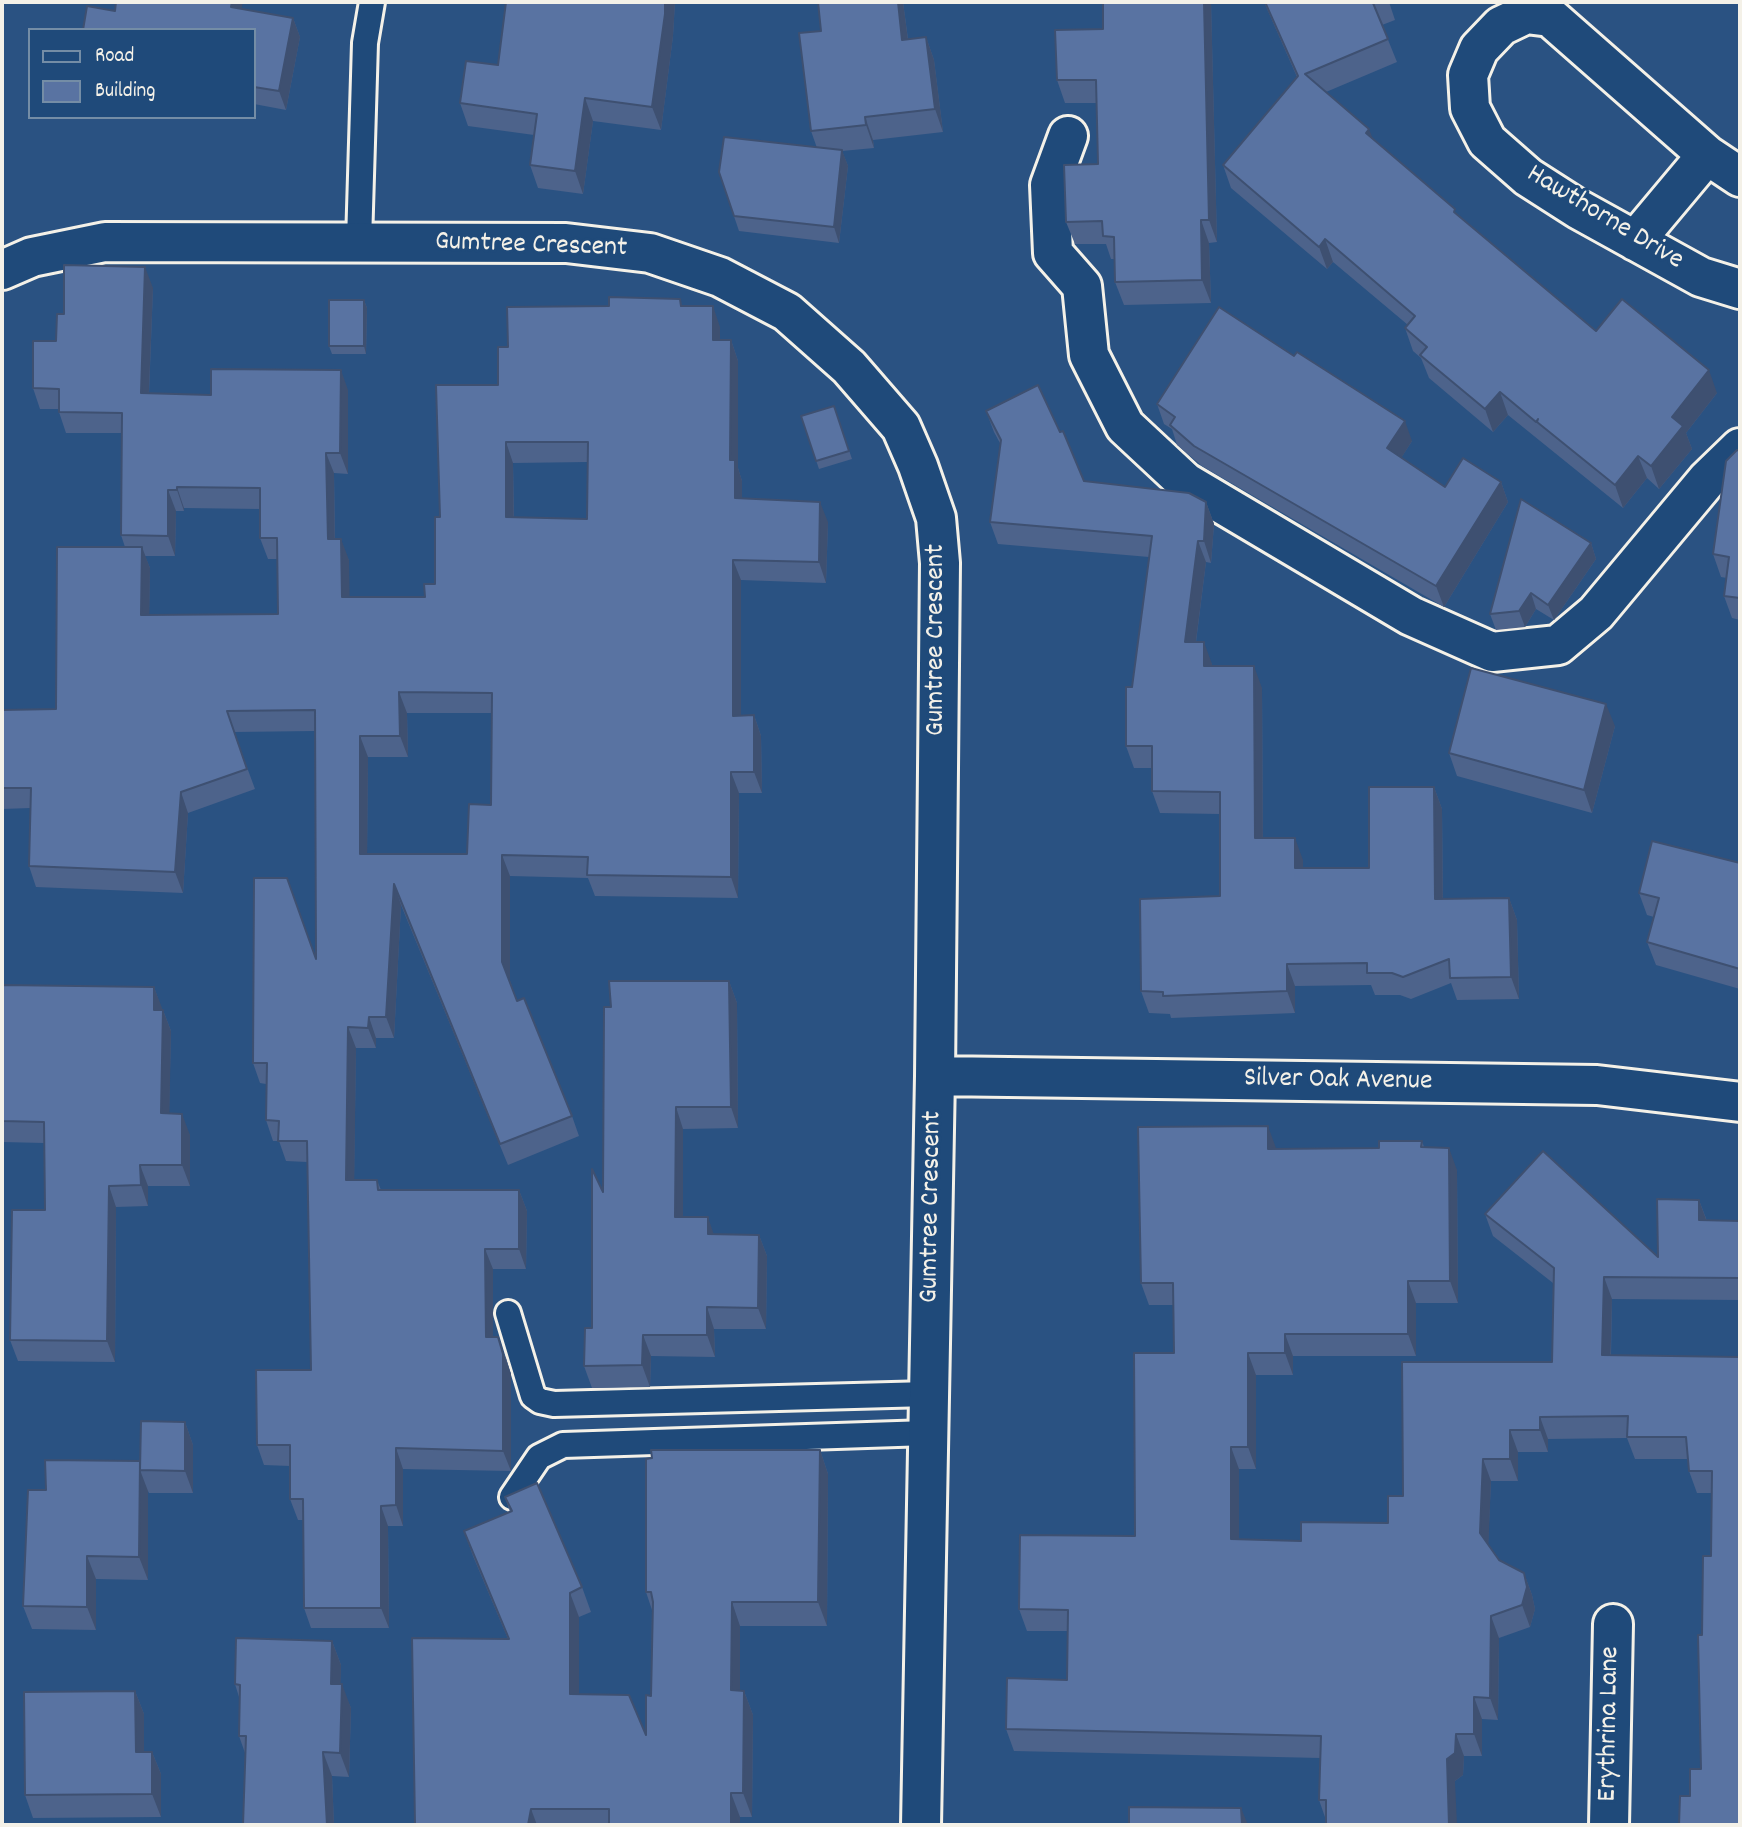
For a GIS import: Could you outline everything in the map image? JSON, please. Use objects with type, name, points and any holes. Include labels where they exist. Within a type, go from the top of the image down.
[{"type":"street","name":"Hawthorne Drive","points":[[1740,177],[1707,156],[1542,9],[1502,26],[1479,49],[1468,75],[1470,108],[1487,141],[1528,177],[1635,241],[1701,277],[1740,289]]},
{"type":"street","points":[[1068,136],[1050,185],[1053,253],[1082,286],[1089,355],[1125,426],[1185,482],[1411,616],[1492,652],[1558,645],[1596,614],[1707,480],[1740,448]]},
{"type":"street","points":[[1635,241],[1707,156]]},
{"type":"street","name":"Gumtree Crescent","points":[[2,271],[32,257],[105,242],[566,243],[650,253],[720,277],[787,312],[849,367],[901,426],[936,518],[940,563],[935,1076],[921,1825]]},
{"type":"street","name":"Silver Oak Avenue","points":[[935,1076],[1597,1085],[1740,1102]]},
{"type":"street","name":"Erythrina Lane","points":[[1609,1825],[1613,1623]]},
{"type":"lane","points":[[359,242],[365,43],[372,2]]},
{"type":"lane","points":[[509,1313],[533,1396],[540,1401],[554,1404],[929,1394]]},
{"type":"lane","points":[[512,1497],[539,1457],[563,1445],[929,1433]]},
{"type":"building","points":[[116,2],[232,2],[231,7],[293,18],[279,91],[256,87],[256,28],[83,28],[87,6],[115,11]]},
{"type":"building","points":[[506,2],[665,2],[652,107],[585,98],[575,171],[530,165],[537,114],[460,103],[466,61],[498,65]]},
{"type":"building","points":[[818,2],[898,2],[902,40],[926,37],[935,109],[865,117],[866,125],[811,131],[799,33],[821,31]]},
{"type":"building","points":[[1103,2],[1204,2],[1209,220],[1201,220],[1202,280],[1115,282],[1114,237],[1103,236],[1102,221],[1066,222],[1064,165],[1098,164],[1096,80],[1057,80],[1055,30],[1103,29]]},
{"type":"building","points":[[1265,2],[1376,2],[1373,3],[1388,39],[1305,74],[1369,129],[1366,133],[1455,209],[1454,212],[1596,331],[1622,299],[1709,370],[1672,417],[1683,426],[1651,466],[1638,456],[1615,485],[1537,422],[1538,419],[1536,422],[1500,392],[1485,409],[1420,355],[1427,347],[1405,328],[1415,316],[1325,239],[1319,247],[1223,165],[1298,76]]},
{"type":"building","points":[[724,137],[842,150],[834,227],[734,216],[719,172]]},
{"type":"building","points":[[64,265],[145,267],[141,393],[211,395],[211,369],[341,370],[340,453],[326,453],[328,539],[341,539],[342,597],[425,597],[424,584],[435,584],[435,517],[440,517],[436,385],[498,385],[498,347],[508,347],[507,307],[609,306],[609,297],[680,299],[681,306],[713,306],[713,340],[731,340],[730,460],[735,460],[735,498],[820,502],[819,562],[733,560],[733,716],[754,715],[754,772],[731,772],[731,877],[587,875],[588,857],[502,855],[502,962],[517,1001],[524,998],[572,1116],[500,1144],[394,884],[386,1017],[369,1017],[368,1028],[348,1027],[346,1180],[377,1180],[378,1190],[519,1190],[519,1249],[485,1249],[486,1337],[498,1337],[503,1354],[503,1451],[396,1448],[396,1505],[381,1506],[381,1608],[304,1608],[303,1499],[290,1499],[290,1445],[257,1445],[256,1370],[311,1370],[307,1141],[278,1141],[279,1121],[266,1120],[267,1063],[253,1063],[254,878],[287,878],[316,959],[315,710],[227,711],[247,769],[181,792],[175,872],[29,866],[31,788],[2,788],[2,710],[56,709],[57,547],[142,547],[141,615],[278,614],[277,538],[260,538],[260,488],[177,487],[177,490],[168,490],[168,536],[121,535],[122,413],[59,412],[59,389],[33,388],[33,341],[56,341],[57,314],[64,314]],"holes":[[[506,442],[588,442],[587,519],[506,517]],[[399,692],[492,693],[491,805],[469,804],[467,854],[360,854],[360,736],[400,736]]]},
{"type":"building","points":[[329,300],[364,300],[364,346],[329,346]]},
{"type":"building","points":[[1219,307],[1294,356],[1297,352],[1405,421],[1387,448],[1445,487],[1463,458],[1501,482],[1436,586],[1194,446],[1170,425],[1175,417],[1157,404]]},
{"type":"building","points":[[1038,385],[1060,432],[1063,431],[1084,481],[1189,493],[1206,502],[1204,541],[1198,541],[1185,642],[1204,642],[1204,666],[1254,666],[1255,838],[1295,838],[1295,868],[1369,868],[1369,787],[1434,787],[1435,899],[1509,898],[1511,977],[1450,978],[1449,959],[1403,977],[1392,973],[1367,973],[1367,963],[1287,964],[1287,991],[1163,996],[1163,992],[1141,991],[1140,899],[1220,896],[1220,792],[1152,791],[1152,746],[1126,746],[1126,687],[1132,687],[1152,536],[990,522],[1001,440],[986,411]]},
{"type":"building","points":[[834,406],[849,451],[816,461],[801,416]]},
{"type":"building","points":[[1737,450],[1740,451],[1740,598],[1724,596],[1729,557],[1713,554],[1726,461]]},
{"type":"building","points":[[1521,499],[1591,543],[1548,605],[1531,593],[1519,611],[1490,614]]},
{"type":"building","points":[[1471,668],[1606,704],[1584,790],[1449,753]]},
{"type":"building","points":[[1652,841],[1740,863],[1740,969],[1647,942],[1659,898],[1639,893]]},
{"type":"building","points":[[609,981],[729,981],[731,1107],[676,1107],[675,1217],[708,1217],[708,1234],[759,1235],[758,1308],[707,1307],[707,1335],[643,1335],[642,1365],[584,1366],[585,1328],[592,1328],[592,1169],[603,1192],[604,1007],[611,1007]]},
{"type":"building","points":[[2,985],[154,987],[154,1010],[163,1010],[161,1113],[182,1114],[182,1165],[140,1165],[141,1185],[109,1186],[107,1341],[10,1340],[12,1210],[45,1210],[44,1122],[2,1121]]},
{"type":"building","points":[[1268,1126],[1268,1149],[1379,1148],[1379,1141],[1422,1141],[1421,1147],[1449,1148],[1450,1281],[1408,1281],[1408,1334],[1285,1334],[1285,1353],[1248,1353],[1248,1447],[1231,1447],[1231,1539],[1301,1541],[1301,1522],[1388,1523],[1388,1496],[1403,1496],[1402,1362],[1552,1362],[1554,1268],[1485,1214],[1543,1151],[1658,1257],[1657,1199],[1699,1200],[1699,1220],[1740,1221],[1740,1278],[1604,1277],[1602,1355],[1740,1357],[1740,1825],[1679,1825],[1680,1796],[1690,1796],[1690,1769],[1701,1769],[1698,1635],[1702,1635],[1703,1556],[1711,1556],[1712,1471],[1689,1471],[1686,1437],[1627,1437],[1628,1416],[1540,1417],[1540,1430],[1510,1430],[1510,1459],[1483,1459],[1480,1533],[1499,1560],[1524,1573],[1527,1587],[1522,1605],[1491,1616],[1490,1698],[1474,1697],[1474,1734],[1456,1734],[1455,1753],[1447,1759],[1449,1825],[1326,1825],[1326,1800],[1319,1800],[1321,1736],[1006,1729],[1007,1678],[1067,1680],[1068,1610],[1019,1609],[1020,1535],[1135,1536],[1134,1353],[1174,1353],[1173,1283],[1141,1283],[1138,1127]]},
{"type":"building","points":[[141,1421],[185,1422],[185,1471],[140,1470]]},
{"type":"building","points":[[651,1450],[820,1450],[818,1602],[732,1602],[731,1690],[744,1691],[743,1793],[731,1793],[731,1825],[609,1825],[609,1809],[531,1809],[528,1825],[415,1825],[412,1638],[509,1639],[464,1531],[512,1511],[505,1497],[537,1483],[582,1587],[570,1593],[570,1694],[629,1695],[646,1735],[646,1695],[651,1696],[653,1602],[651,1592],[646,1592],[646,1459],[652,1458]]},
{"type":"building","points":[[45,1460],[140,1461],[139,1557],[87,1556],[87,1607],[23,1606],[28,1490],[46,1490]]},
{"type":"building","points":[[236,1638],[332,1641],[331,1684],[342,1684],[340,1753],[323,1752],[327,1825],[243,1825],[246,1736],[239,1736],[240,1685],[235,1684]]},
{"type":"building","points":[[135,1691],[136,1752],[152,1752],[152,1794],[25,1795],[24,1692]]},
{"type":"building","points":[[1129,1807],[1241,1808],[1242,1825],[1129,1825]]}]
